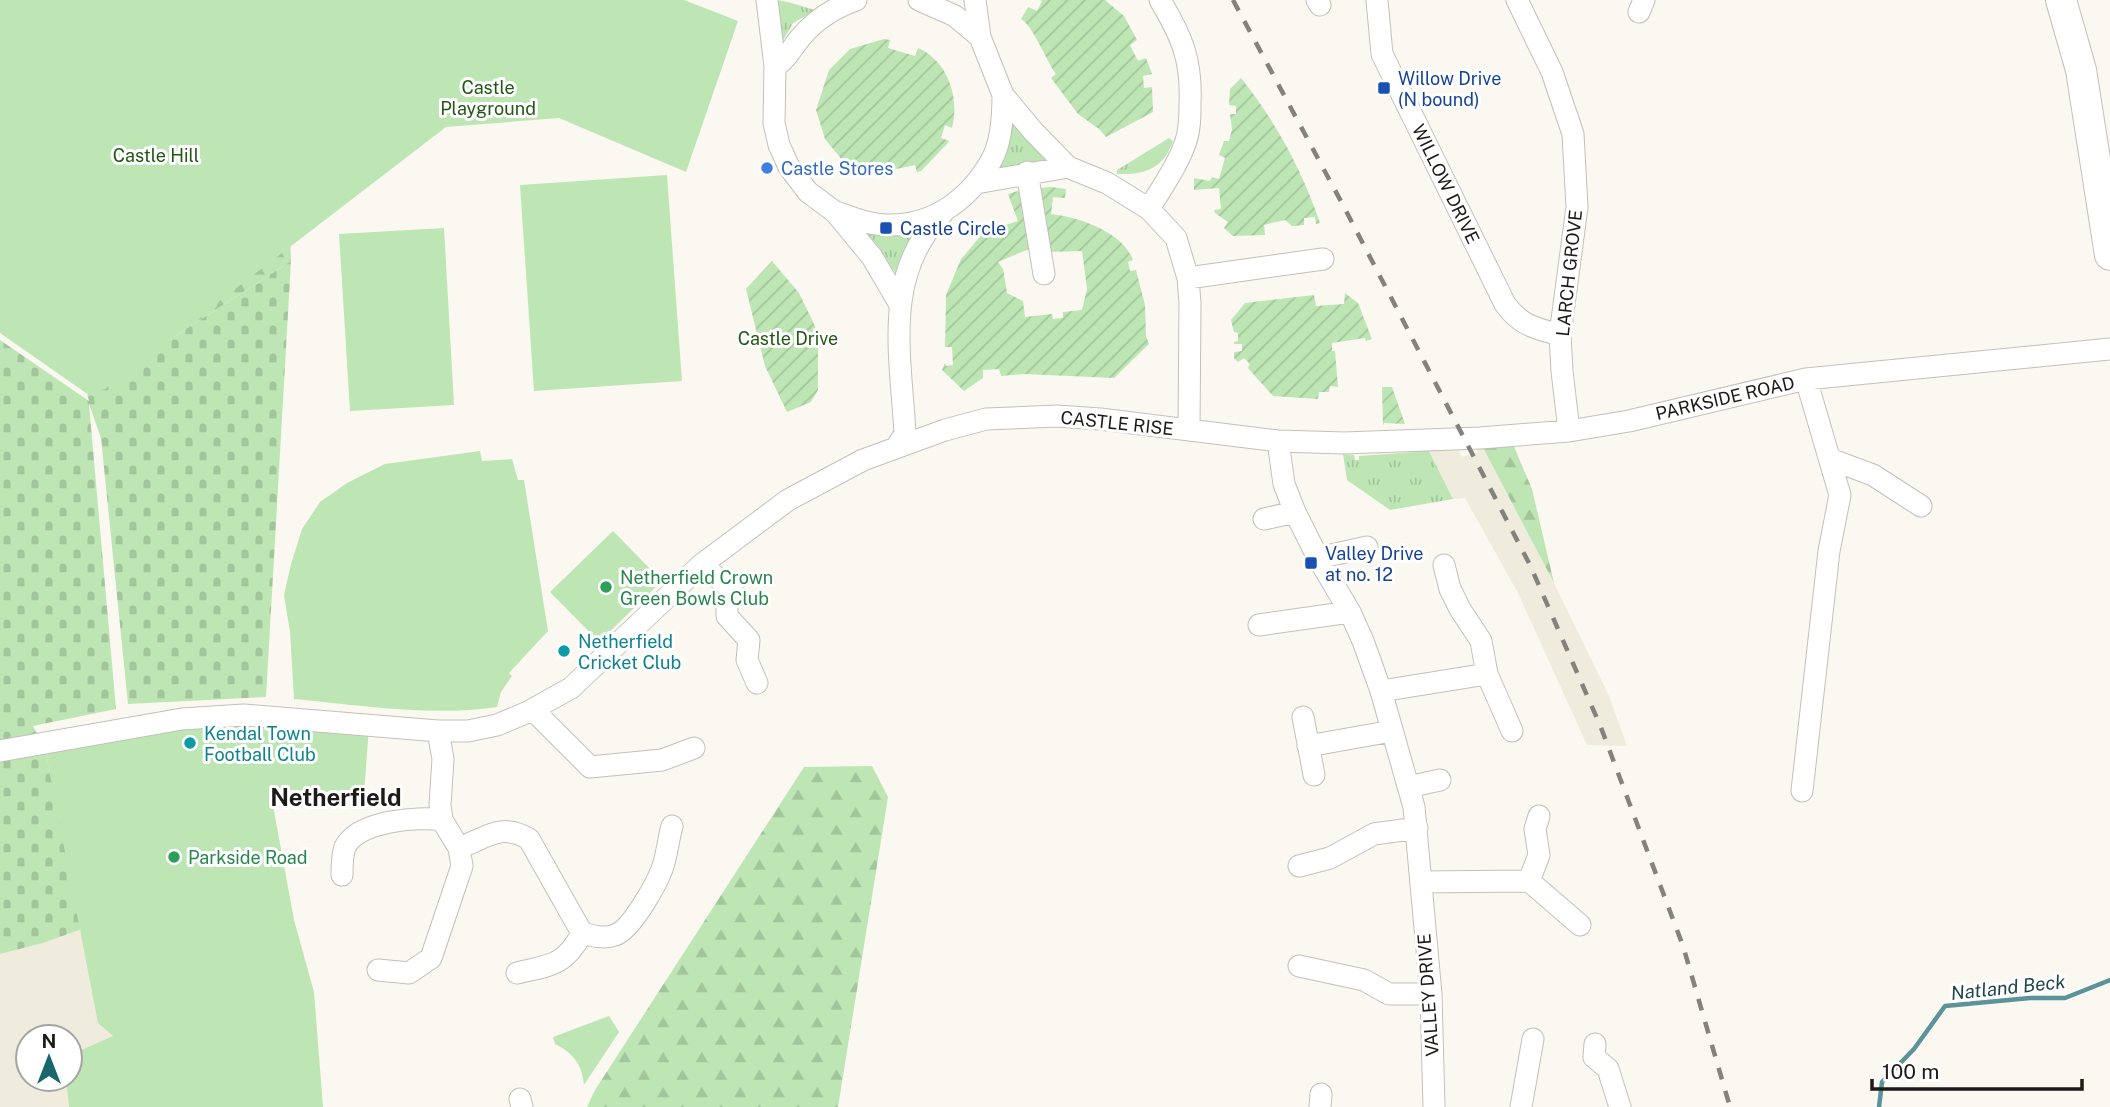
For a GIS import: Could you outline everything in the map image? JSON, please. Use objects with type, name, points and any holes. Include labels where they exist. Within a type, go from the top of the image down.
[{"type":"highway","points":[[2061,0],[2081,70],[2110,255]]},
{"type":"street","points":[[766,0],[775,66],[774,123],[779,145],[789,167],[808,192],[835,212],[872,257],[899,303]]},
{"type":"street","points":[[812,0],[835,8]]},
{"type":"street","points":[[775,66],[781,63],[802,35],[835,8],[856,0]]},
{"type":"street","points":[[919,0],[955,16],[980,37]]},
{"type":"street","points":[[975,0],[980,37],[1003,95],[1033,131],[1068,167],[1107,183],[1149,209],[1176,238],[1188,278],[1190,303],[1189,430]]},
{"type":"street","points":[[1149,209],[1185,141],[1190,120],[1191,79],[1187,53],[1179,32],[1160,0]]},
{"type":"street","name":"WILLOW DRIVE","points":[[1377,0],[1382,54],[1505,304],[1515,318],[1529,326],[1560,335]]},
{"type":"street","name":"LARCH GROVE","points":[[1517,0],[1552,72],[1573,134],[1577,207],[1560,335],[1569,431]]},
{"type":"street","points":[[0,751],[182,719],[244,715],[438,731],[468,731],[497,725],[571,688],[701,565],[788,500],[863,460],[897,446],[905,434],[899,303],[906,271],[917,245],[943,213],[976,183],[994,157],[1003,95]]},
{"type":"street","points":[[976,183],[1068,167]]},
{"type":"street","points":[[1027,173],[1044,274]]},
{"type":"street","points":[[835,212],[886,225],[907,224],[943,213]]},
{"type":"street","points":[[1188,278],[1323,259]]},
{"type":"street","name":"PARKSIDE ROAD","points":[[1340,443],[1453,440],[1569,431],[1629,421],[1806,379],[2110,349]]},
{"type":"street","points":[[1802,791],[1829,551],[1840,495],[1806,379]]},
{"type":"street","name":"CASTLE RISE","points":[[897,446],[961,425],[986,419],[1013,417],[1068,417],[1278,442],[1340,443]]},
{"type":"street","name":"VALLEY DRIVE","points":[[1278,442],[1284,484],[1318,558],[1350,612],[1381,691],[1408,787],[1417,828],[1437,1107]]},
{"type":"street","points":[[1830,459],[1873,475],[1921,506]]},
{"type":"street","points":[[1264,519],[1295,512]]},
{"type":"street","points":[[1318,558],[1367,547]]},
{"type":"street","points":[[701,565],[732,589],[727,600],[727,616],[749,640],[747,660],[757,682]]},
{"type":"street","points":[[1444,565],[1455,599],[1481,641],[1487,674],[1512,731]]},
{"type":"street","points":[[1259,625],[1350,612]]},
{"type":"street","points":[[1381,691],[1487,674]]},
{"type":"street","points":[[533,709],[590,767],[662,760],[694,748]]},
{"type":"street","points":[[1303,717],[1314,775]]},
{"type":"street","points":[[378,970],[408,973],[431,958],[462,866],[459,848],[442,820],[440,804],[443,759],[438,731]]},
{"type":"street","points":[[1308,746],[1392,731]]},
{"type":"street","points":[[1408,787],[1440,780]]},
{"type":"street","points":[[1528,881],[1539,856],[1535,828],[1539,816]]},
{"type":"street","points":[[342,875],[344,850],[349,841],[371,828],[423,817],[442,820]]},
{"type":"street","points":[[459,848],[498,830],[517,832],[529,839],[583,933],[598,937],[616,935],[629,925],[662,867],[671,826]]},
{"type":"street","points":[[1298,866],[1330,858],[1374,834],[1417,828]]},
{"type":"street","points":[[1421,882],[1528,881],[1580,925]]},
{"type":"street","points":[[516,973],[549,965],[570,956],[583,933]]},
{"type":"street","points":[[1298,966],[1364,980],[1389,994],[1431,994]]},
{"type":"street","points":[[1521,1107],[1533,1039]]},
{"type":"street","points":[[1595,1044],[1594,1057],[1608,1069],[1620,1107]]},
{"type":"shaded area","points":[[1475,444],[1481,444],[1554,583],[1609,696],[1627,746],[1587,745],[1518,593],[1465,498],[1453,499],[1427,447],[1457,447],[1462,457],[1478,452]]},
{"type":"shaded area","points":[[82,929],[92,983],[113,1036],[84,1049],[84,1023],[14,1023],[14,1093],[68,1093],[69,1107],[0,1107],[0,954]]},
{"type":"green space","name":"Castle Hill","points":[[0,0],[684,0],[738,21],[686,172],[559,118],[446,127],[105,389],[86,393],[0,333]]},
{"type":"green space","points":[[773,0],[816,10],[793,23],[780,46]]},
{"type":"green space","points":[[1040,0],[1105,0],[1124,16],[1137,40],[1130,45],[1138,61],[1146,58],[1152,74],[1143,76],[1144,88],[1152,87],[1153,112],[1106,137],[1078,114],[1051,78],[1056,74],[1030,29],[1021,19],[1028,7],[1037,11],[1042,1]]},
{"type":"green space","points":[[884,39],[890,40],[888,48],[915,56],[918,48],[937,62],[949,82],[954,105],[952,128],[945,125],[941,138],[949,141],[946,145],[921,171],[917,172],[915,165],[887,171],[888,178],[847,166],[825,139],[816,110],[829,70],[850,49]]},
{"type":"green space","points":[[1241,78],[1287,147],[1320,223],[1316,224],[1315,217],[1304,218],[1304,225],[1292,226],[1285,220],[1264,225],[1265,235],[1233,236],[1224,228],[1228,222],[1214,210],[1221,209],[1219,188],[1194,190],[1194,178],[1210,181],[1212,177],[1219,179],[1225,158],[1219,155],[1224,141],[1229,141],[1232,129],[1230,114],[1236,114],[1236,106],[1229,105],[1230,89]]},
{"type":"green space","points":[[1012,122],[1051,159],[995,171]]},
{"type":"green space","points":[[1169,138],[1173,141],[1158,164],[1136,173],[1117,174],[1117,170]]},
{"type":"green space","points":[[667,175],[682,381],[534,391],[520,185]]},
{"type":"green space","points":[[1037,188],[1066,189],[1065,198],[1053,197],[1051,214],[1074,218],[1098,227],[1109,233],[1127,250],[1133,260],[1128,262],[1130,271],[1136,270],[1145,305],[1146,336],[1149,344],[1114,378],[1025,374],[1001,376],[999,369],[983,370],[983,378],[964,391],[942,370],[945,363],[946,366],[953,365],[952,347],[945,347],[946,295],[961,259],[984,232],[1018,221],[1008,194],[1025,189],[1034,247],[998,262],[1003,269],[1007,293],[1023,301],[1025,317],[1052,314],[1053,319],[1063,318],[1063,312],[1082,310],[1087,289],[1082,251],[1047,252]]},
{"type":"green space","points":[[921,226],[897,275],[860,227],[892,237]]},
{"type":"green space","points":[[444,228],[454,405],[350,411],[339,234]]},
{"type":"green space","points":[[290,236],[291,261],[87,393],[92,373]]},
{"type":"green space","points":[[291,261],[266,697],[128,704],[101,438],[89,404],[116,709],[33,726],[45,748],[82,929],[0,954],[0,340],[89,401],[87,393]]},
{"type":"green space","name":"Castle Drive","points":[[772,261],[799,293],[818,338],[818,390],[811,402],[787,412],[765,366],[746,289]]},
{"type":"green space","points":[[1345,293],[1358,303],[1372,339],[1332,343],[1338,387],[1330,386],[1329,392],[1319,392],[1318,399],[1273,396],[1248,368],[1250,364],[1244,358],[1238,362],[1234,358],[1234,352],[1242,351],[1242,344],[1234,344],[1238,341],[1238,333],[1234,332],[1231,320],[1245,303],[1314,295],[1316,306],[1344,304]]},
{"type":"green space","points":[[1382,387],[1392,387],[1405,424],[1384,423],[1383,426]]},
{"type":"green space","points":[[1512,442],[1532,489],[1554,583],[1481,444]]},
{"type":"green space","points":[[1427,447],[1453,499],[1390,510],[1347,480],[1343,454],[1354,455],[1355,460],[1359,460],[1359,456],[1415,452],[1418,448]]},
{"type":"green space","points":[[480,451],[482,461],[512,459],[518,480],[524,480],[548,631],[509,673],[512,676],[501,692],[497,707],[446,711],[294,699],[290,632],[284,595],[302,529],[320,502],[347,483],[385,464]]},
{"type":"green space","name":"Netherfield Crown Green Bowls Club","points":[[613,531],[662,581],[599,642],[550,592]]},
{"type":"green space","name":"Parkside Road","points":[[225,717],[369,727],[364,794],[270,789],[294,920],[314,992],[323,1107],[69,1107],[68,1093],[84,1093],[84,1049],[113,1036],[98,1023],[45,748]]},
{"type":"green space","points":[[872,766],[888,797],[838,1107],[587,1107],[595,1090],[804,767]]},
{"type":"green space","points":[[609,1016],[619,1032],[584,1085],[576,1060],[555,1044],[553,1037]]},
{"type":"waterway","name":"Natland Beck","points":[[1879,1107],[1882,1082],[1914,1049],[1945,1006],[2030,998],[2065,998],[2110,980]]},
{"type":"railway","points":[[1233,0],[1530,565],[1600,725],[1683,946],[1730,1107]]},
{"type":"place","name":"Willow Drive (N bound)","points":[[1384,88]]},
{"type":"place","name":"Castle Stores","points":[[767,168]]},
{"type":"place","name":"Castle Circle","points":[[886,228]]},
{"type":"place","name":"Valley Drive at no. 12","points":[[1311,563]]},
{"type":"place","name":"Netherfield Crown Green Bowls Club","points":[[606,587]]},
{"type":"place","name":"Netherfield Cricket Club","points":[[564,651]]},
{"type":"place","name":"Kendal Town Football Club","points":[[190,743]]},
{"type":"place","name":"Parkside Road","points":[[174,857]]},
{"type":"district","name":"Netherfield","points":[[336,797]]},
{"type":"park label","name":"Castle Playground","points":[[488,98]]}]
